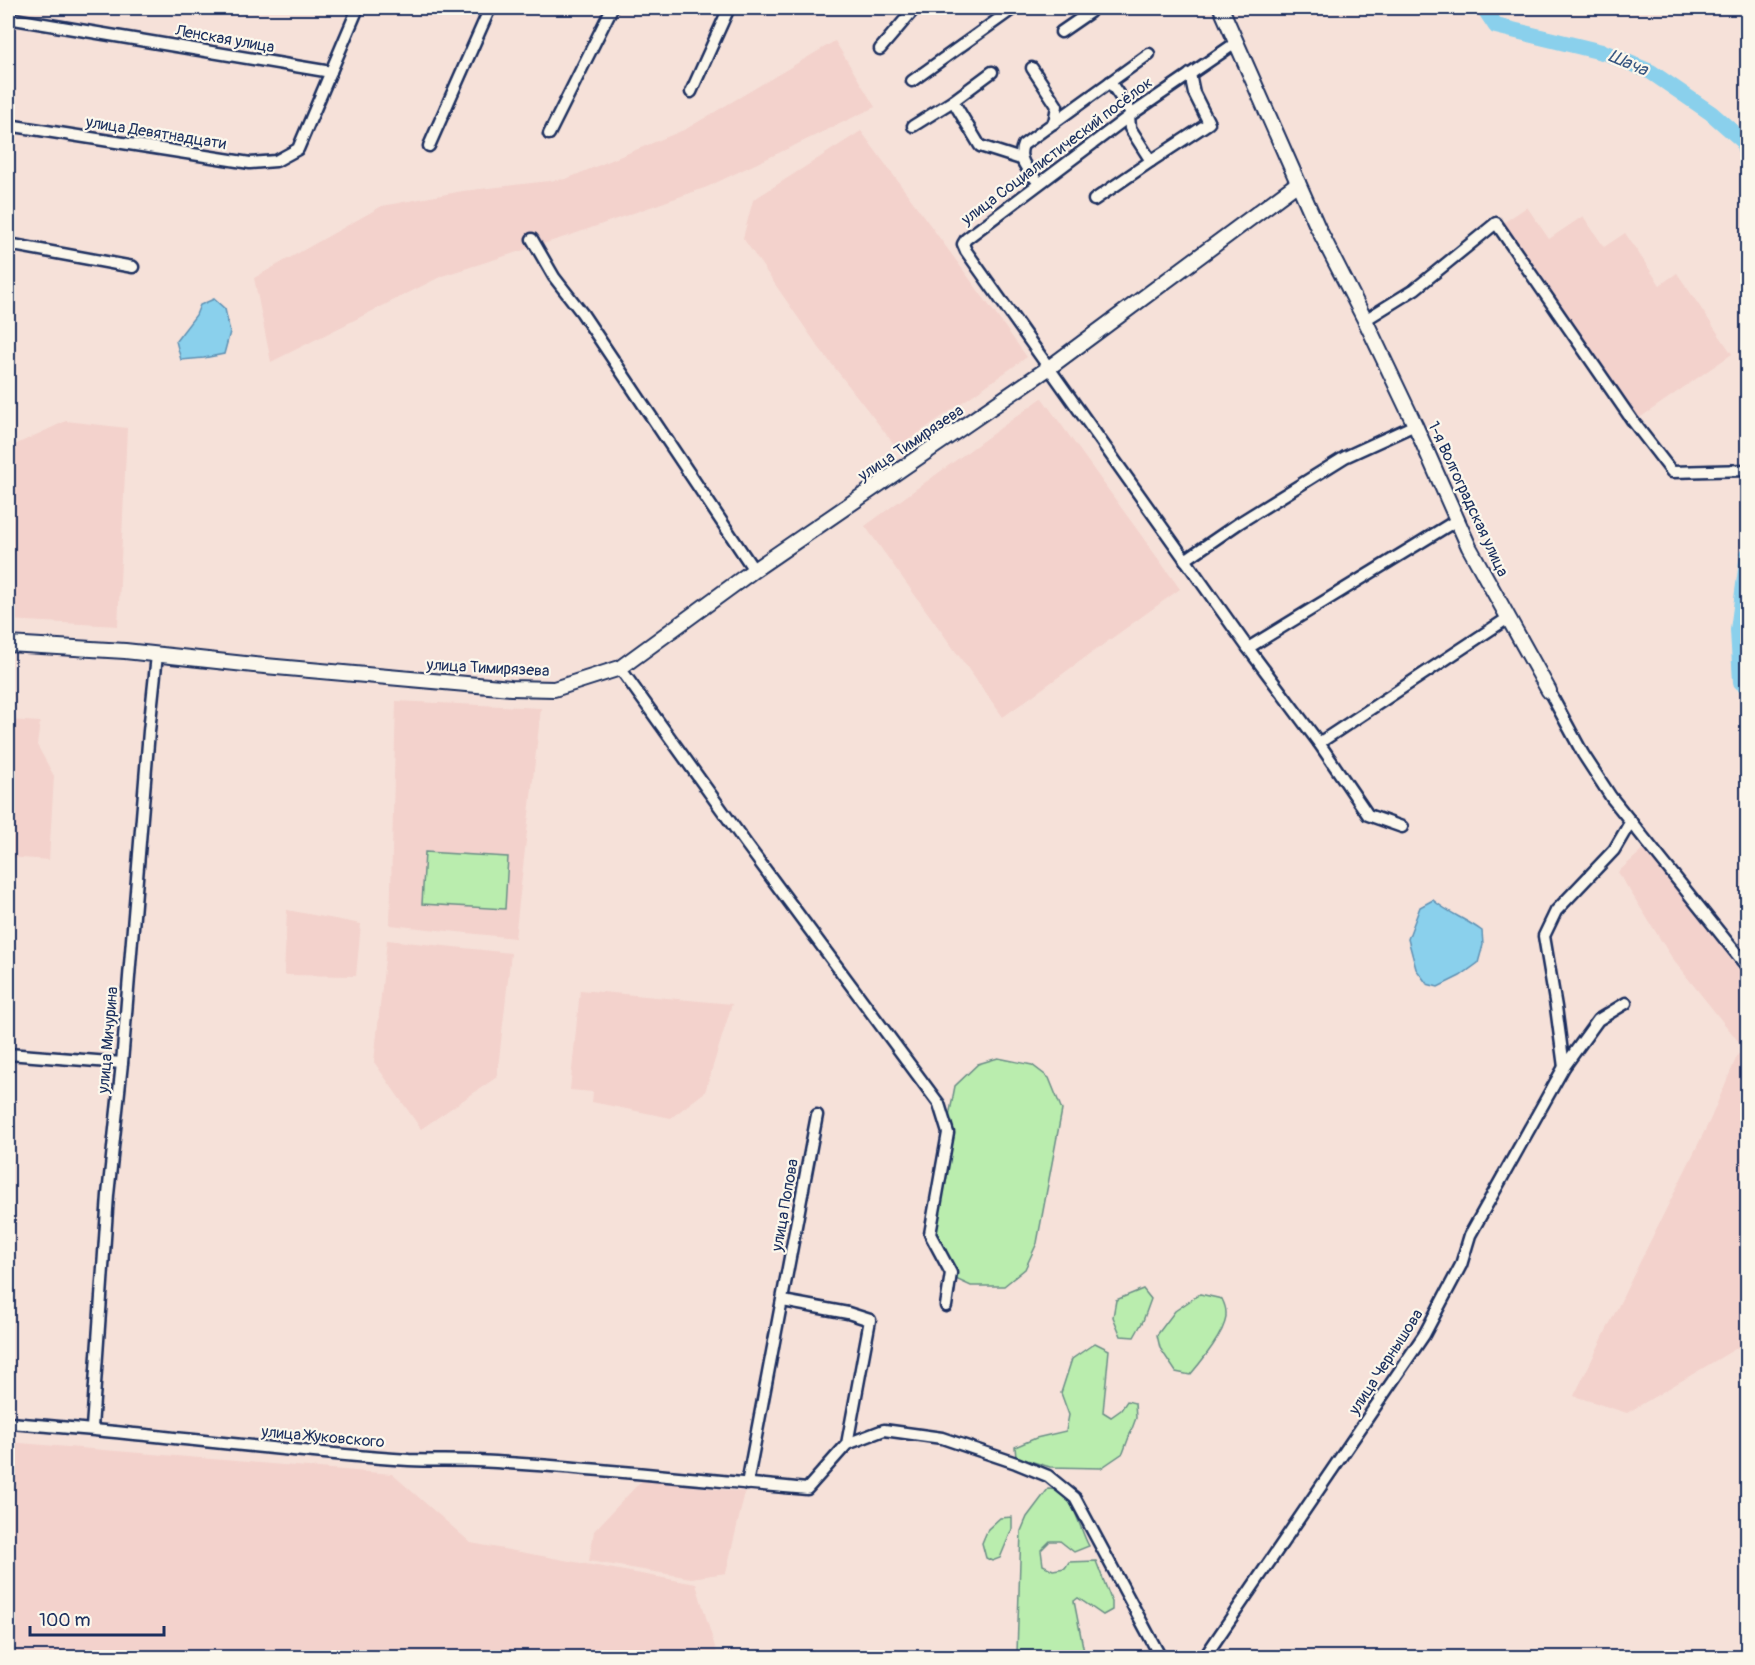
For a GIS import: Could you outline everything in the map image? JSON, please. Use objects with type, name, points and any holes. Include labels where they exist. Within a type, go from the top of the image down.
[{"type":"street","points":[[331,72],[358,8]]},
{"type":"street","points":[[429,146],[490,8]]},
{"type":"street","points":[[549,134],[612,8]]},
{"type":"street","points":[[691,92],[729,8]]},
{"type":"street","points":[[880,49],[915,8]]},
{"type":"street","points":[[912,81],[1014,8]]},
{"type":"street","name":"1-я Волгоградская улица","points":[[1221,8],[1318,228],[1415,425],[1469,547],[1583,754],[1611,796],[1748,968]]},
{"type":"street","points":[[1061,32],[1091,9]]},
{"type":"street","name":"Ленская улица","points":[[8,18],[331,72]]},
{"type":"street","name":"улица Социалистический посёлок","points":[[1237,42],[1130,115],[966,238],[963,244],[1368,815],[1402,827]]},
{"type":"street","points":[[1021,159],[1023,145],[1149,54]]},
{"type":"street","points":[[1032,68],[1058,106],[1054,123]]},
{"type":"street","name":"улица Девятнадцати","points":[[8,125],[196,156],[250,163],[276,161],[298,149],[331,72]]},
{"type":"street","points":[[913,126],[953,101],[992,72]]},
{"type":"street","points":[[1094,200],[1209,123],[1194,93],[1190,74]]},
{"type":"street","points":[[1110,82],[1130,115],[1130,128],[1151,161]]},
{"type":"street","points":[[953,101],[980,146],[1021,159],[1040,183]]},
{"type":"street","points":[[1050,367],[1298,183]]},
{"type":"street","points":[[1365,320],[1415,289],[1496,223],[1632,420],[1672,472],[1744,470]]},
{"type":"street","points":[[532,239],[554,277],[582,313],[754,570]]},
{"type":"street","points":[[8,244],[134,267]]},
{"type":"street","name":"улица Тимирязева","points":[[8,644],[125,651],[511,688],[554,689],[620,668],[754,570],[1050,367]]},
{"type":"street","points":[[1185,560],[1239,523],[1345,457],[1415,425]]},
{"type":"street","points":[[1248,648],[1457,520]]},
{"type":"street","points":[[1319,743],[1508,618]]},
{"type":"street","name":"улица Мичурина","points":[[92,1428],[108,1195],[122,1063],[157,655]]},
{"type":"street","points":[[620,668],[747,845],[939,1104],[948,1133],[930,1234],[951,1273],[946,1306]]},
{"type":"street","points":[[1564,1067],[1544,936],[1556,911],[1614,850],[1631,821]]},
{"type":"street","name":"улица Чернышова","points":[[1204,1658],[1424,1335],[1461,1265],[1470,1235],[1564,1067],[1598,1020],[1626,1003]]},
{"type":"street","points":[[8,1054],[122,1063]]},
{"type":"street","name":"улица Попова","points":[[747,1484],[817,1115]]},
{"type":"street","points":[[783,1301],[848,1313],[870,1320],[847,1444]]},
{"type":"street","name":"улица Жуковского","points":[[8,1423],[92,1428],[411,1460],[475,1461],[637,1472],[807,1489],[847,1444]]},
{"type":"street","points":[[847,1444],[884,1430],[942,1438],[1048,1476],[1075,1498],[1161,1658]]},
{"type":"shaded area","points":[[835,41],[875,107],[707,187],[571,235],[442,276],[271,362],[254,278],[382,206],[463,191],[566,179],[686,129]]},
{"type":"shaded area","points":[[861,131],[1027,357],[897,448],[817,345],[743,238],[753,200]]},
{"type":"shaded area","points":[[1527,207],[1549,239],[1583,216],[1604,247],[1625,233],[1660,285],[1677,273],[1732,354],[1638,419],[1503,223]]},
{"type":"shaded area","points":[[1042,398],[1180,589],[1003,717],[865,526]]},
{"type":"shaded area","points":[[66,421],[127,428],[118,626],[8,620],[8,448]]},
{"type":"shaded area","points":[[396,701],[541,708],[515,938],[390,925]]},
{"type":"shaded area","points":[[8,720],[40,722],[37,745],[54,776],[49,860],[8,857]]},
{"type":"shaded area","points":[[1645,848],[1747,980],[1747,1052],[1674,961],[1618,872]]},
{"type":"shaded area","points":[[287,910],[361,924],[356,976],[284,975]]},
{"type":"shaded area","points":[[387,940],[511,953],[497,1077],[421,1129],[374,1062]]},
{"type":"shaded area","points":[[580,990],[732,1004],[705,1092],[671,1118],[592,1102],[593,1092],[570,1090]]},
{"type":"shaded area","points":[[1738,1054],[1748,1056],[1747,1342],[1627,1413],[1574,1396],[1710,1120]]},
{"type":"shaded area","points":[[8,1442],[392,1474],[471,1543],[696,1584],[718,1657],[8,1657]]},
{"type":"shaded area","points":[[642,1480],[745,1492],[726,1573],[691,1578],[589,1561],[594,1531]]},
{"type":"green space","points":[[425,852],[508,857],[505,909],[422,904]]},
{"type":"green space","points":[[998,1058],[1032,1065],[1049,1078],[1062,1110],[1037,1243],[1025,1269],[1004,1286],[971,1286],[947,1275],[926,1235],[955,1086],[978,1064]]},
{"type":"green space","points":[[1143,1289],[1151,1299],[1143,1321],[1134,1337],[1121,1336],[1113,1317],[1116,1300]]},
{"type":"green space","points":[[1200,1294],[1222,1299],[1226,1309],[1225,1320],[1213,1345],[1190,1375],[1176,1372],[1160,1348],[1157,1335],[1175,1311]]},
{"type":"green space","points":[[1095,1343],[1109,1350],[1103,1412],[1111,1417],[1121,1410],[1127,1401],[1135,1403],[1136,1418],[1123,1453],[1101,1468],[1050,1467],[1016,1457],[1015,1447],[1036,1438],[1066,1431],[1069,1415],[1061,1393],[1072,1359]]},
{"type":"green space","points":[[1048,1489],[1057,1490],[1069,1501],[1089,1546],[1074,1552],[1060,1541],[1050,1541],[1041,1550],[1043,1565],[1053,1570],[1065,1568],[1069,1562],[1096,1561],[1112,1602],[1112,1610],[1103,1615],[1078,1598],[1074,1601],[1085,1657],[1026,1657],[1017,1653],[1021,1531],[1027,1517]]},
{"type":"green space","points":[[1012,1517],[1012,1529],[1000,1558],[992,1561],[986,1558],[982,1543],[988,1529],[1000,1518]]},
{"type":"water","points":[[214,299],[225,309],[230,332],[224,354],[181,360],[176,341],[196,315],[200,305]]},
{"type":"water","points":[[1433,900],[1482,931],[1483,945],[1478,963],[1460,976],[1438,987],[1427,984],[1416,969],[1408,939],[1420,907]]},
{"type":"waterway","name":"Шача","points":[[1484,8],[1496,26],[1606,53],[1651,72],[1711,113],[1743,141],[1748,160]]},
{"type":"waterway","name":"Шача","points":[[1748,554],[1738,630],[1741,682],[1748,687]]}]
